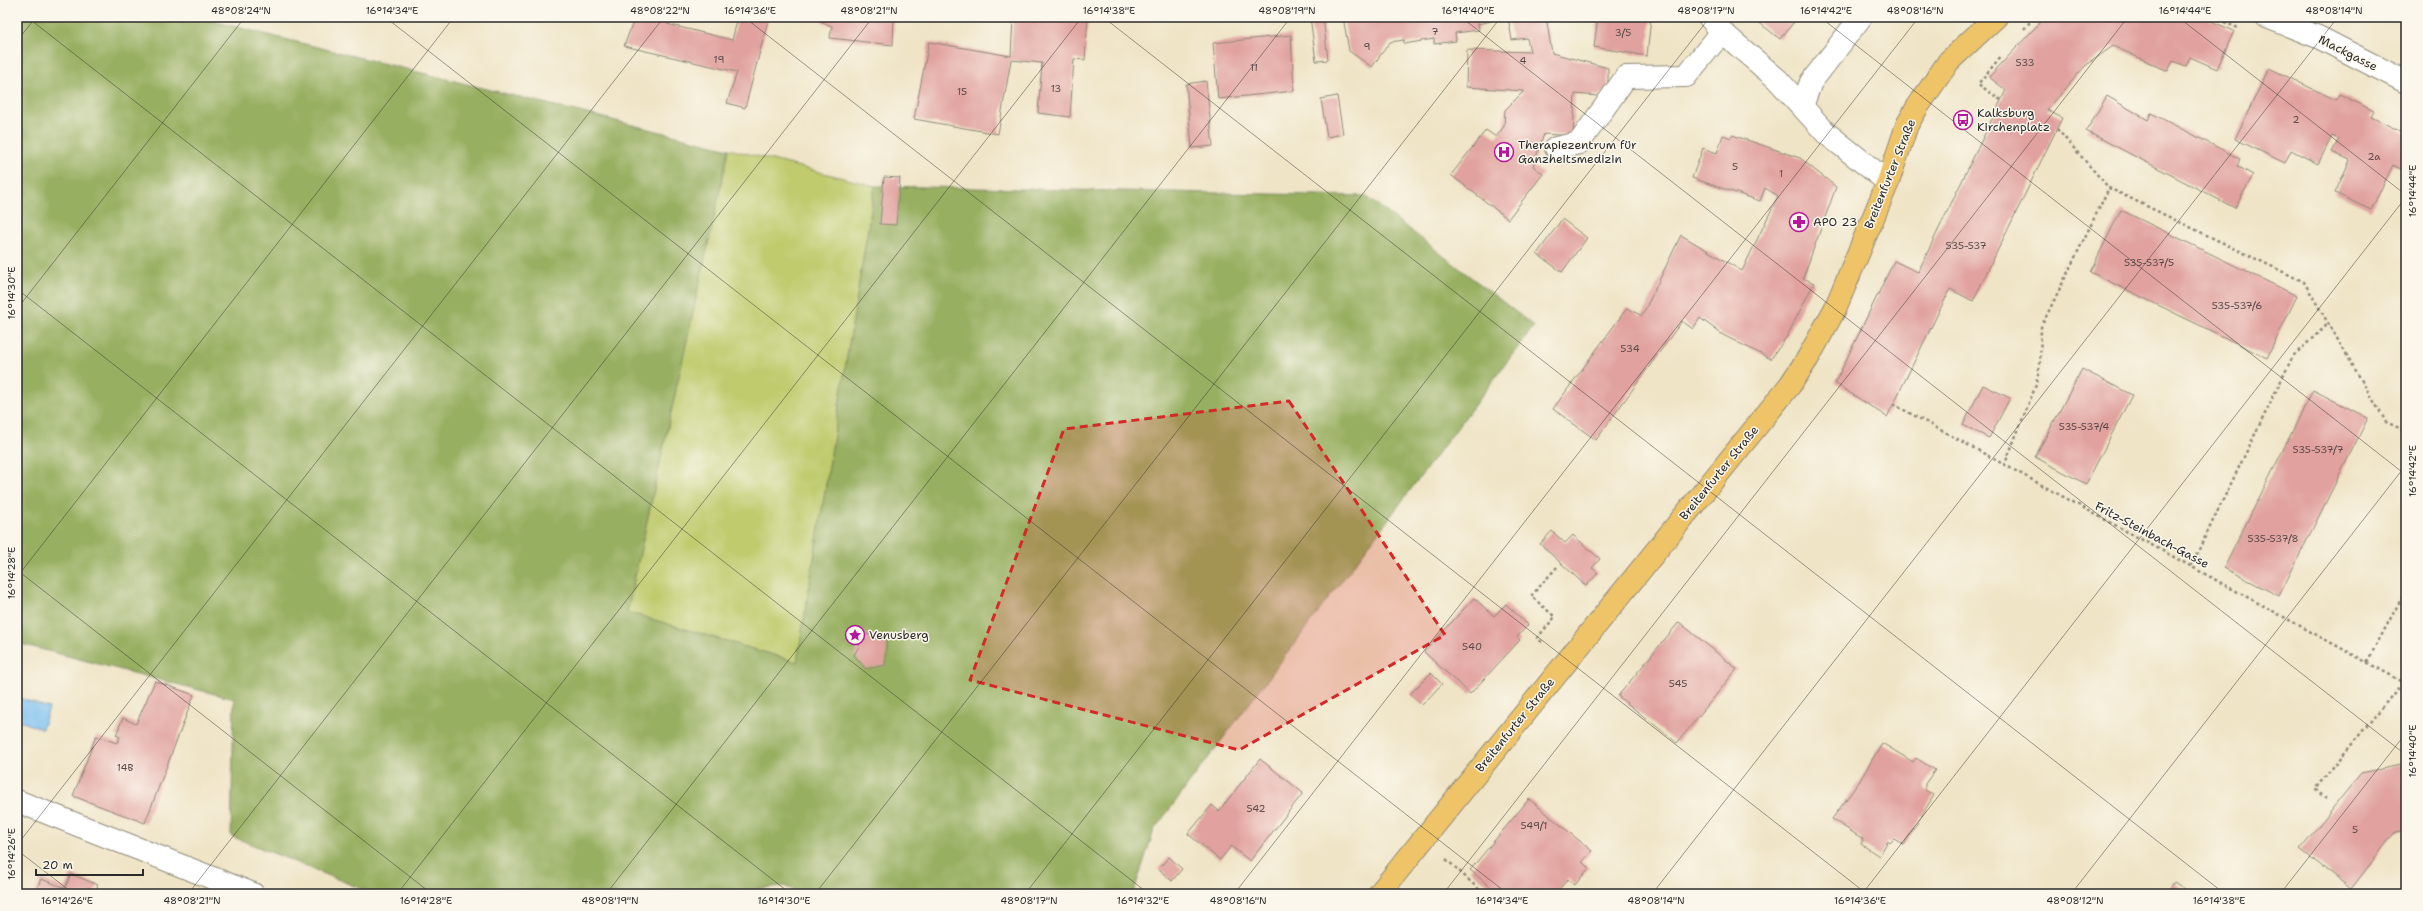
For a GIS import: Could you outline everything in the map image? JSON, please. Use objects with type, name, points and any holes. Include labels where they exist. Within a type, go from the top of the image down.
[{"type":"main road","name":"Breitenfurter Straße","points":[[1379,894],[1790,385],[1808,358],[1835,309],[1888,182],[1907,125],[1935,79],[1950,61],[1996,17]]},
{"type":"street","points":[[1802,106],[1811,82],[1861,17]]},
{"type":"street","name":"Mackgasse","points":[[2267,17],[2318,37],[2406,82]]},
{"type":"street","points":[[1556,148],[1578,143],[1626,77],[1686,76],[1716,24],[1777,79],[1826,133],[1888,182]]},
{"type":"street","points":[[17,801],[253,894]]},
{"type":"path","points":[[1978,84],[2001,100]]},
{"type":"path","points":[[2057,129],[2109,188],[2304,282],[2386,422],[2406,432]]},
{"type":"path","points":[[2004,466],[2036,385],[2040,364],[2041,327],[2109,188]]},
{"type":"path","points":[[2191,566],[2293,356],[2329,324]]},
{"type":"path","name":"Fritz-Steinbach-Gasse","points":[[1893,404],[2004,466],[2403,682],[2315,789],[2326,799]]},
{"type":"path","points":[[1542,642],[1537,638],[1555,617],[1531,596],[1557,567]]},
{"type":"path","points":[[2368,662],[2406,590]]},
{"type":"path","points":[[1444,858],[1484,894]]},
{"type":"highlighted area","points":[[1289,401],[1445,635],[1239,750],[970,680],[1064,429]]},
{"type":"green space","points":[[17,17],[196,17],[729,149],[627,612],[797,662],[875,186],[1366,196],[1534,326],[1154,830],[1133,894],[803,894],[784,886],[694,894],[374,894],[231,836],[234,699],[17,643]]},
{"type":"green space","points":[[729,149],[875,186],[797,662],[627,612]]},
{"type":"water","points":[[17,697],[49,708],[42,729],[17,720]]},
{"type":"building","points":[[635,17],[669,17],[667,24],[732,40],[738,17],[769,17],[745,108],[727,103],[737,72],[624,46]]},
{"type":"building","points":[[822,17],[894,17],[893,45],[830,38],[832,26],[822,22]]},
{"type":"building","points":[[1013,17],[1088,17],[1085,60],[1074,59],[1070,117],[1038,113],[1042,63],[1011,60],[998,134],[914,119],[929,42],[1011,56]]},
{"type":"building","points":[[1310,17],[1323,17],[1328,60],[1316,61]]},
{"type":"building","points":[[1343,17],[1490,17],[1491,21],[1478,24],[1479,30],[1455,33],[1456,41],[1434,44],[1434,39],[1404,44],[1404,40],[1390,42],[1372,67],[1349,51]]},
{"type":"building","points":[[1508,17],[1546,17],[1552,53],[1608,68],[1608,89],[1598,96],[1575,94],[1573,136],[1544,134],[1533,166],[1543,174],[1508,219],[1451,175],[1486,130],[1496,137],[1504,126],[1505,110],[1524,91],[1466,87],[1467,50],[1530,52],[1527,38],[1512,40]]},
{"type":"building","points":[[1598,17],[1651,17],[1647,56],[1594,47]]},
{"type":"building","points":[[1752,17],[1798,17],[1780,39]]},
{"type":"building","points":[[2045,17],[2202,17],[2234,31],[2217,69],[2190,57],[2186,66],[2173,61],[2168,71],[2113,46],[2085,66],[2047,110],[2062,118],[1973,301],[1950,289],[1887,417],[1835,383],[1894,261],[1918,272],[2006,90],[1989,77]]},
{"type":"building","points":[[1291,35],[1294,91],[1218,99],[1213,43]]},
{"type":"building","points":[[2269,68],[2336,100],[2339,94],[2374,111],[2371,117],[2406,134],[2406,171],[2393,165],[2371,210],[2335,193],[2350,160],[2332,152],[2339,139],[2332,136],[2318,164],[2291,150],[2285,163],[2235,139]]},
{"type":"building","points":[[1206,81],[1213,146],[1192,148],[1186,84]]},
{"type":"building","points":[[1337,96],[1343,134],[1327,137],[1321,99]]},
{"type":"building","points":[[2107,96],[2148,120],[2151,113],[2240,159],[2237,166],[2253,175],[2235,208],[2086,131]]},
{"type":"building","points":[[1723,135],[1731,138],[1732,135],[1800,158],[1836,187],[1803,278],[1814,283],[1787,336],[1771,359],[1723,335],[1700,318],[1693,329],[1682,321],[1596,440],[1553,409],[1627,308],[1642,316],[1681,235],[1742,271],[1778,196],[1765,188],[1760,201],[1692,178],[1703,148],[1717,153]]},
{"type":"building","points":[[884,177],[900,178],[896,225],[880,224]]},
{"type":"building","points":[[2121,210],[2297,296],[2267,358],[2090,272]]},
{"type":"building","points":[[1562,219],[1587,238],[1562,272],[1537,254]]},
{"type":"building","points":[[2082,369],[2132,395],[2086,484],[2035,457]]},
{"type":"building","points":[[1983,385],[2010,398],[1989,438],[1963,425]]},
{"type":"building","points":[[2313,390],[2368,418],[2279,596],[2224,568]]},
{"type":"building","points":[[1552,531],[1565,543],[1573,535],[1600,559],[1592,568],[1598,573],[1586,586],[1540,544]]},
{"type":"building","points":[[1474,598],[1494,616],[1506,604],[1528,625],[1517,637],[1520,640],[1470,694],[1424,652]]},
{"type":"building","points":[[1679,622],[1737,669],[1677,743],[1618,696]]},
{"type":"building","points":[[866,634],[887,637],[885,665],[866,669],[854,655]]},
{"type":"building","points":[[1431,673],[1442,684],[1422,705],[1410,694]]},
{"type":"building","points":[[155,681],[194,695],[145,823],[73,796],[96,736],[117,743],[120,737],[116,735],[123,718],[136,724]]},
{"type":"building","points":[[1882,743],[1913,762],[1916,758],[1935,770],[1925,784],[1925,790],[1934,795],[1904,845],[1894,839],[1890,843],[1888,841],[1879,856],[1861,844],[1863,839],[1832,819],[1859,782]]},
{"type":"building","points":[[1260,759],[1303,793],[1250,861],[1231,846],[1220,860],[1188,834],[1212,805],[1219,811]]},
{"type":"building","points":[[2406,764],[2406,830],[2395,832],[2351,889],[2300,849],[2361,773]]},
{"type":"building","points":[[1529,799],[1592,851],[1582,862],[1589,868],[1575,885],[1568,879],[1555,894],[1499,894],[1470,870]]},
{"type":"building","points":[[1169,857],[1182,869],[1172,881],[1158,869]]},
{"type":"building","points":[[71,874],[98,885],[94,894],[35,894],[41,879],[65,888]]},
{"type":"building","points":[[2174,882],[2185,889],[2182,894],[2166,894]]},
{"type":"place","name":"Kalksburg Kirchenplatz","points":[[1963,120]]},
{"type":"place","name":"Therapiezentrum für Ganzheitsmedizin","points":[[1504,152]]},
{"type":"place","name":"APO 23","points":[[1799,222]]},
{"type":"place","name":"Venusberg","points":[[855,635]]}]
